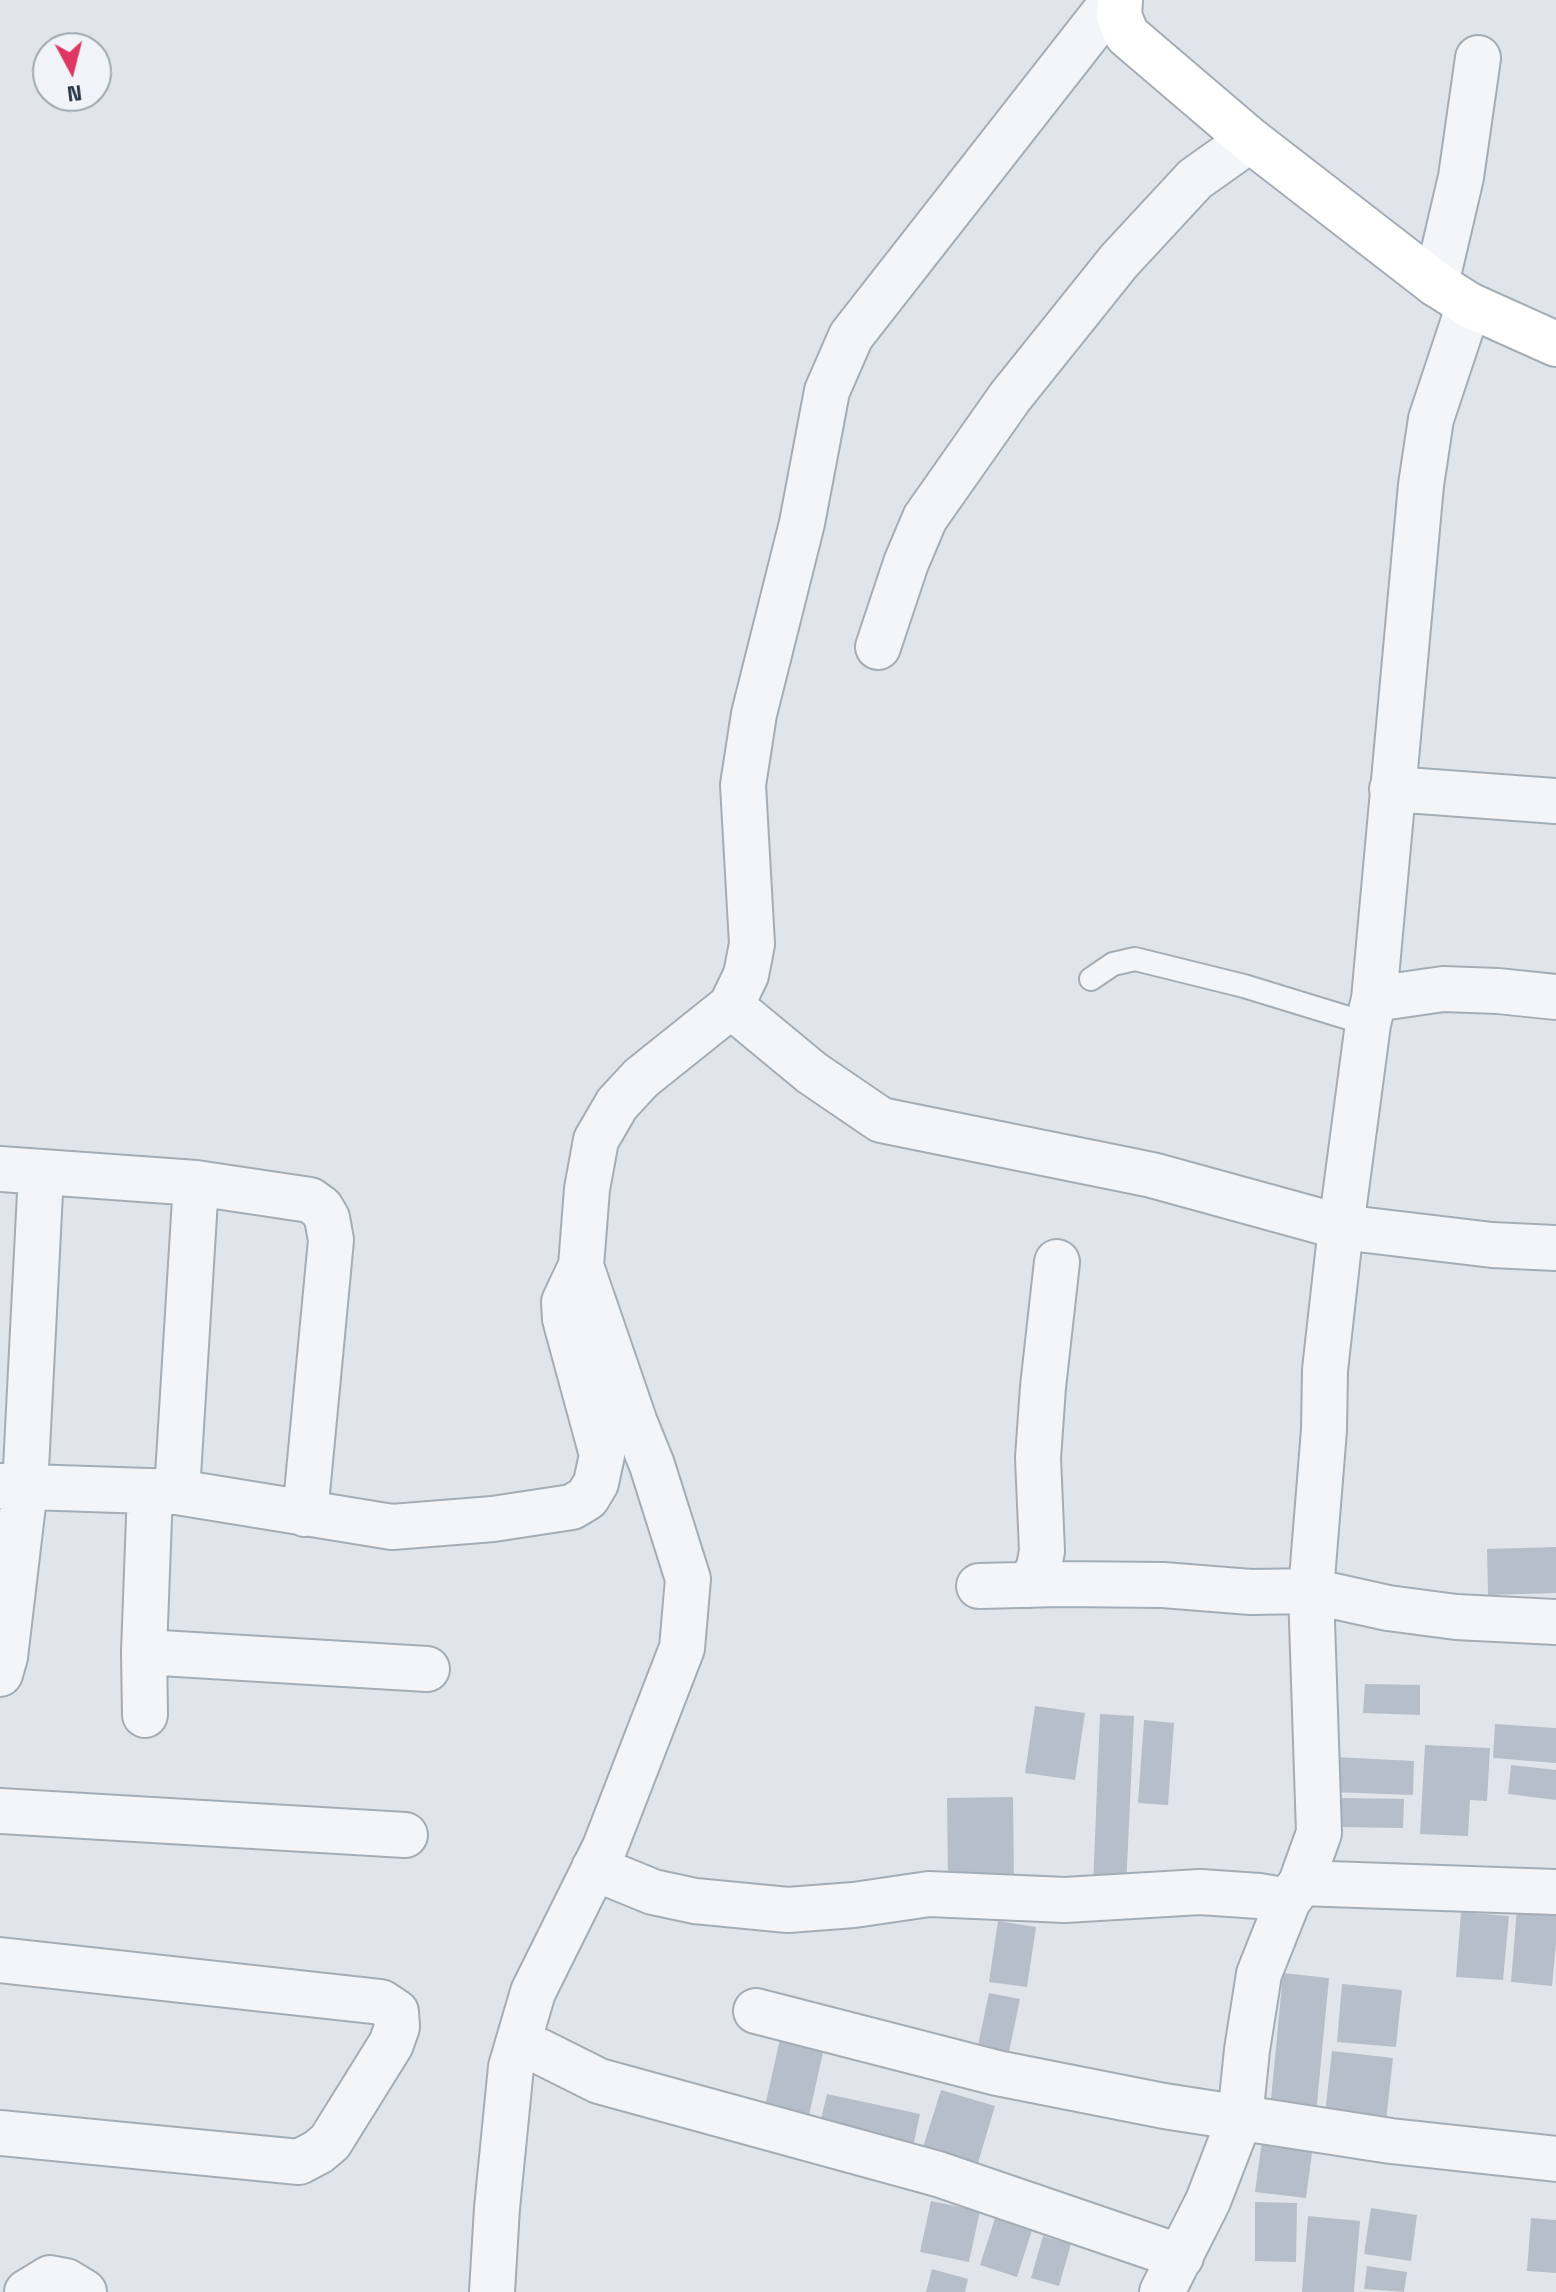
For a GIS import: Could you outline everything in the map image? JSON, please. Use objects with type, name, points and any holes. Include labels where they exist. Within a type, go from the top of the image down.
[{"type":"street","points":[[742,1016],[752,944],[743,785],[754,714],[802,523],[827,391],[851,336],[1120,12],[1240,131],[1452,294],[1556,344]]},
{"type":"street","points":[[528,2049],[599,2081],[938,2174],[1172,2274],[1208,2201],[1240,2118],[1259,1974],[1319,1833],[1311,1591],[1324,1430],[1325,1370],[1371,1012],[1420,500],[1452,294],[1461,177],[1478,58]]},
{"type":"street","points":[[878,647],[906,563],[925,518],[1010,397],[1119,261],[1240,131]]},
{"type":"street","points":[[1392,789],[1556,801]]},
{"type":"street","points":[[1371,1012],[1443,989],[1556,997]]},
{"type":"street","points":[[742,1016],[812,1073],[881,1120],[1152,1175],[1341,1227],[1492,1245],[1556,1248]]},
{"type":"street","points":[[12,1487],[164,1491],[392,1527],[493,1519],[572,1507],[587,1498],[596,1483],[602,1455],[565,1319],[564,1302],[581,1266],[587,1189],[596,1140],[617,1104],[641,1078],[742,1016]]},
{"type":"street","points":[[0,1674],[5,1657],[21,1171],[196,1183],[310,1200],[321,1208],[327,1218],[331,1240],[305,1514]]},
{"type":"street","points":[[145,1715],[144,1652],[196,1183]]},
{"type":"street","points":[[1030,1585],[1039,1567],[1042,1551],[1038,1458],[1057,1262]]},
{"type":"street","points":[[581,1266],[652,1465],[688,1579],[682,1648],[605,1847],[620,1878],[695,1901],[788,1910],[854,1905],[929,1894],[1065,1900],[1200,1892],[1259,1896],[1295,1892],[1556,1892]]},
{"type":"street","points":[[979,1586],[1163,1585],[1251,1592],[1311,1591],[1388,1608],[1443,1615],[1556,1622]]},
{"type":"street","points":[[144,1652],[427,1669]]},
{"type":"street","points":[[0,1811],[405,1835]]},
{"type":"street","points":[[492,2292],[511,2067],[528,2049],[533,1992],[620,1878]]},
{"type":"street","points":[[0,1960],[381,2002],[396,2012],[397,2027],[391,2044],[330,2142],[299,2162],[0,2133]]},
{"type":"street","points":[[756,2011],[997,2073],[1136,2101],[1391,2141],[1556,2159]]},
{"type":"street","points":[[27,2292],[50,2278],[66,2281],[84,2292]]},
{"type":"lane","points":[[1091,979],[1113,964],[1135,959],[1244,986],[1371,1012]]},
{"type":"building","points":[[1556,1547],[1556,1593],[1488,1595],[1487,1549]]},
{"type":"building","points":[[1365,1684],[1420,1685],[1420,1715],[1363,1713]]},
{"type":"building","points":[[1035,1706],[1085,1713],[1075,1780],[1025,1773]]},
{"type":"building","points":[[1100,1714],[1134,1716],[1126,1888],[1093,1886]]},
{"type":"building","points":[[1144,1720],[1174,1723],[1168,1805],[1138,1803]]},
{"type":"building","points":[[1495,1724],[1556,1728],[1556,1763],[1493,1758]]},
{"type":"building","points":[[1425,1745],[1490,1748],[1487,1801],[1470,1800],[1468,1836],[1420,1834]]},
{"type":"building","points":[[1334,1757],[1414,1761],[1413,1795],[1331,1792]]},
{"type":"building","points":[[1511,1765],[1556,1770],[1556,1800],[1508,1794]]},
{"type":"building","points":[[1013,1797],[1014,1882],[948,1882],[947,1798]]},
{"type":"building","points":[[1342,1798],[1404,1799],[1403,1828],[1341,1827]]},
{"type":"building","points":[[1518,1895],[1556,1899],[1552,1986],[1511,1982]]},
{"type":"building","points":[[1461,1912],[1509,1916],[1503,1980],[1456,1977]]},
{"type":"building","points":[[998,1921],[1036,1927],[1027,1987],[989,1982]]},
{"type":"building","points":[[1283,1973],[1329,1978],[1316,2114],[1270,2110]]},
{"type":"building","points":[[1342,1984],[1402,1990],[1396,2047],[1337,2042]]},
{"type":"building","points":[[989,1993],[1020,1999],[1009,2052],[978,2045]]},
{"type":"building","points":[[782,2030],[826,2039],[808,2120],[764,2111]]},
{"type":"building","points":[[1332,2051],[1393,2058],[1386,2121],[1325,2114]]},
{"type":"building","points":[[941,2090],[995,2106],[978,2163],[923,2147]]},
{"type":"building","points":[[827,2094],[920,2114],[913,2147],[819,2127]]},
{"type":"building","points":[[1263,2133],[1314,2138],[1306,2198],[1255,2192]]},
{"type":"building","points":[[931,2201],[980,2211],[969,2262],[920,2252]]},
{"type":"building","points":[[1255,2202],[1297,2203],[1296,2262],[1255,2261]]},
{"type":"building","points":[[1371,2208],[1417,2215],[1411,2261],[1364,2254]]},
{"type":"building","points":[[997,2212],[1034,2224],[1017,2277],[980,2265]]},
{"type":"building","points":[[1308,2216],[1360,2221],[1354,2292],[1302,2292]]},
{"type":"building","points":[[1531,2218],[1556,2220],[1556,2273],[1527,2271]]},
{"type":"building","points":[[1043,2236],[1071,2244],[1059,2286],[1031,2278]]},
{"type":"building","points":[[1367,2266],[1407,2272],[1404,2292],[1364,2289]]},
{"type":"building","points":[[932,2269],[968,2279],[965,2292],[926,2292]]}]
